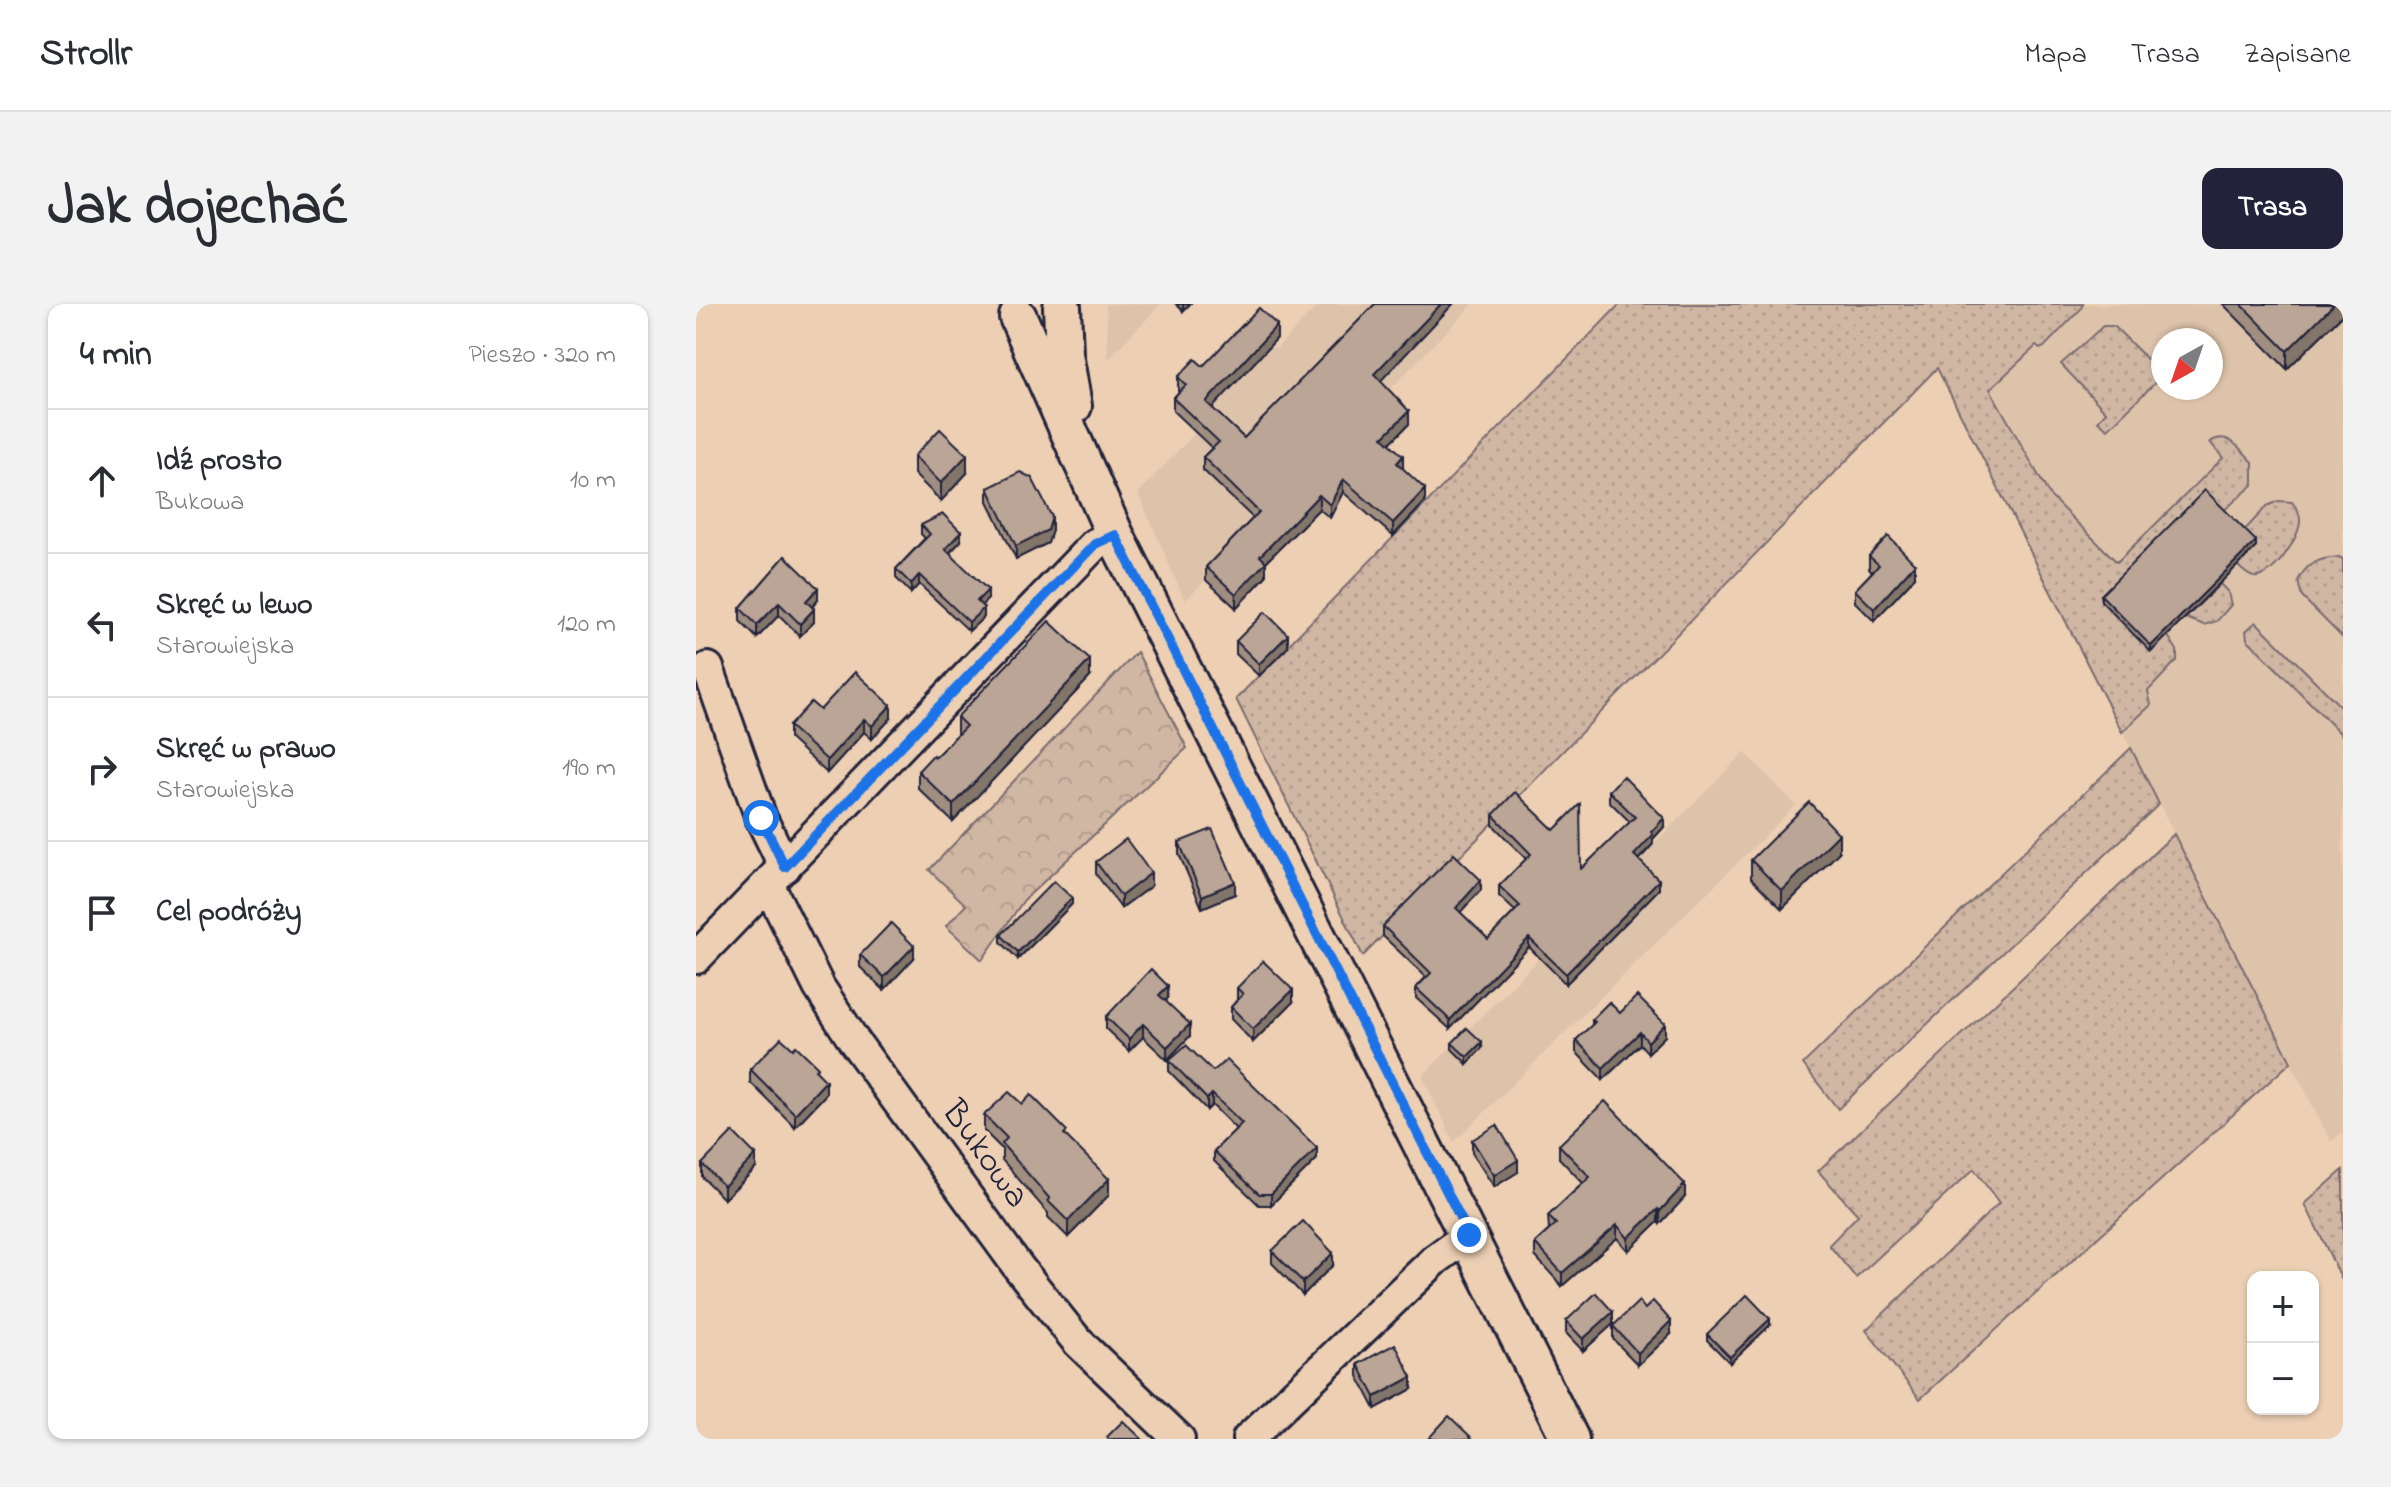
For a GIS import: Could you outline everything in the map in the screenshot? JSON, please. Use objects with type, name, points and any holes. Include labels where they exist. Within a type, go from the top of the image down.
[{"type":"street","points":[[1008,310],[1037,318],[1051,314],[1064,305]]},
{"type":"street","points":[[1064,305],[1064,354],[1081,455]]},
{"type":"street","points":[[1008,310],[1081,455],[1115,535],[1570,1439]]},
{"type":"street","points":[[696,958],[1095,544],[1115,535]]},
{"type":"street","name":"Bukowa","points":[[708,668],[761,818],[776,875],[819,987],[854,1041],[1019,1268],[1078,1342],[1179,1439]]},
{"type":"street","points":[[1248,1439],[1436,1259],[1469,1235]]},
{"type":"shaded area","points":[[1106,304],[1161,304],[1108,359]]},
{"type":"shaded area","points":[[1319,304],[1473,304],[1185,601],[1138,493],[1270,347],[1277,348]]},
{"type":"shaded area","points":[[1905,304],[2343,304],[2343,1131],[2331,1142]]},
{"type":"shaded area","points":[[1745,752],[1796,805],[1454,1142],[1422,1076]]},
{"type":"green space","points":[[1620,304],[2083,304],[2044,347],[2040,349],[2036,346],[1990,389],[2050,496],[2117,562],[2223,458],[2210,442],[2222,438],[2228,440],[2253,462],[2253,485],[2222,512],[2168,636],[2177,650],[2177,660],[2148,691],[2151,705],[2122,732],[1937,368],[1363,956],[1236,699]]},
{"type":"green space","points":[[2103,326],[2114,326],[2151,363],[2151,387],[2108,429],[2098,421],[2106,412],[2061,364]]},
{"type":"green space","points":[[2278,501],[2292,502],[2298,510],[2299,527],[2291,546],[2277,565],[2269,572],[2254,577],[2238,566],[2242,533],[2267,506]]},
{"type":"green space","points":[[2339,557],[2343,559],[2343,638],[2302,597],[2298,581],[2314,563]]},
{"type":"green space","points":[[2220,584],[2228,592],[2231,605],[2217,621],[2204,625],[2186,618]]},
{"type":"green space","points":[[2256,622],[2343,709],[2343,736],[2247,639],[2246,631]]},
{"type":"green space","points":[[1137,652],[1187,748],[1024,900],[982,960],[946,926],[966,905],[929,870]]},
{"type":"green space","points":[[2131,748],[2159,804],[1838,1109],[1803,1064]]},
{"type":"green space","points":[[2174,834],[2291,1062],[1920,1399],[1866,1330],[1999,1203],[1974,1169],[1856,1278],[1829,1245],[1858,1215],[1818,1171]]},
{"type":"green space","points":[[2343,1170],[2343,1282],[2305,1204]]},
{"type":"building","points":[[1375,304],[1441,304],[1374,374],[1409,411],[1383,437],[1403,456],[1397,463],[1425,489],[1393,523],[1343,479],[1330,505],[1319,495],[1260,556],[1266,562],[1236,594],[1206,567],[1259,512],[1203,457],[1219,442],[1173,398],[1186,385],[1178,377],[1195,359],[1203,366],[1259,308],[1277,325],[1206,402],[1244,438]]},
{"type":"building","points":[[2241,304],[2334,304],[2287,351]]},
{"type":"building","points":[[940,429],[967,455],[941,483],[914,456]]},
{"type":"building","points":[[1020,472],[1032,478],[1052,517],[1048,530],[1016,546],[988,488]]},
{"type":"building","points":[[2205,490],[2256,541],[2151,646],[2101,595]]},
{"type":"building","points":[[943,514],[961,532],[945,549],[988,590],[977,601],[984,608],[969,622],[919,575],[911,584],[896,569],[930,534],[921,525]]},
{"type":"building","points":[[1888,536],[1915,564],[1874,609],[1855,590],[1879,565],[1869,556]]},
{"type":"building","points":[[785,556],[818,588],[806,601],[814,609],[800,624],[779,603],[757,625],[740,608]]},
{"type":"building","points":[[1265,612],[1288,635],[1259,664],[1236,641]]},
{"type":"building","points":[[1049,621],[1090,660],[953,805],[918,771],[966,726],[957,717]]},
{"type":"building","points":[[855,672],[891,705],[872,726],[864,719],[827,760],[789,726],[811,702],[820,710]]},
{"type":"building","points":[[1623,776],[1664,818],[1634,855],[1659,880],[1566,974],[1529,938],[1450,1020],[1416,988],[1431,973],[1383,926],[1454,854],[1481,880],[1456,908],[1488,939],[1520,906],[1499,886],[1531,854],[1493,815],[1515,792],[1554,830],[1580,804],[1581,869],[1635,817],[1609,791]]},
{"type":"building","points":[[1809,802],[1839,834],[1782,891],[1751,860]]},
{"type":"building","points":[[1212,829],[1235,882],[1202,896],[1179,842]]},
{"type":"building","points":[[1126,839],[1151,873],[1121,896],[1096,862]]},
{"type":"building","points":[[1054,881],[1072,898],[1018,952],[1001,935]]},
{"type":"building","points":[[891,923],[914,946],[884,977],[860,955]]},
{"type":"building","points":[[1263,961],[1293,990],[1253,1029],[1231,1007],[1243,994],[1237,988]]},
{"type":"building","points":[[1151,969],[1168,986],[1159,995],[1190,1024],[1167,1047],[1143,1024],[1129,1039],[1106,1017]]},
{"type":"building","points":[[1637,996],[1665,1024],[1648,1042],[1640,1032],[1603,1068],[1576,1040],[1595,1022],[1592,1019],[1609,1002],[1620,1013]]},
{"type":"building","points":[[1467,1028],[1482,1042],[1467,1057],[1452,1043]]},
{"type":"building","points":[[781,1038],[793,1049],[796,1046],[818,1067],[815,1070],[826,1081],[795,1114],[750,1069]]},
{"type":"building","points":[[1186,1045],[1213,1071],[1227,1060],[1317,1148],[1271,1194],[1259,1194],[1214,1151],[1242,1123],[1212,1094],[1207,1099],[1169,1060]]},
{"type":"building","points":[[1009,1092],[1022,1104],[1031,1095],[1109,1179],[1068,1221],[1002,1144],[1007,1138],[984,1115]]},
{"type":"building","points":[[1605,1101],[1685,1184],[1660,1211],[1658,1209],[1628,1238],[1617,1225],[1562,1273],[1535,1243],[1556,1224],[1548,1216],[1590,1177],[1559,1145]]},
{"type":"building","points":[[1497,1125],[1518,1160],[1494,1175],[1472,1140]]},
{"type":"building","points":[[733,1132],[756,1155],[724,1186],[702,1164]]},
{"type":"building","points":[[1303,1221],[1333,1253],[1303,1282],[1272,1251]]},
{"type":"building","points":[[1596,1293],[1613,1312],[1583,1339],[1566,1321]]},
{"type":"building","points":[[1747,1295],[1770,1319],[1730,1357],[1707,1334]]},
{"type":"building","points":[[1639,1301],[1645,1309],[1653,1301],[1671,1321],[1638,1353],[1613,1326]]},
{"type":"building","points":[[1395,1344],[1412,1377],[1375,1397],[1358,1364]]},
{"type":"building","points":[[1449,1416],[1473,1439],[1428,1439]]},
{"type":"building","points":[[1123,1421],[1142,1439],[1108,1439]]},
{"type":"route","points":[[761,818],[785,867],[1095,544],[1115,535],[1469,1235]]}]
